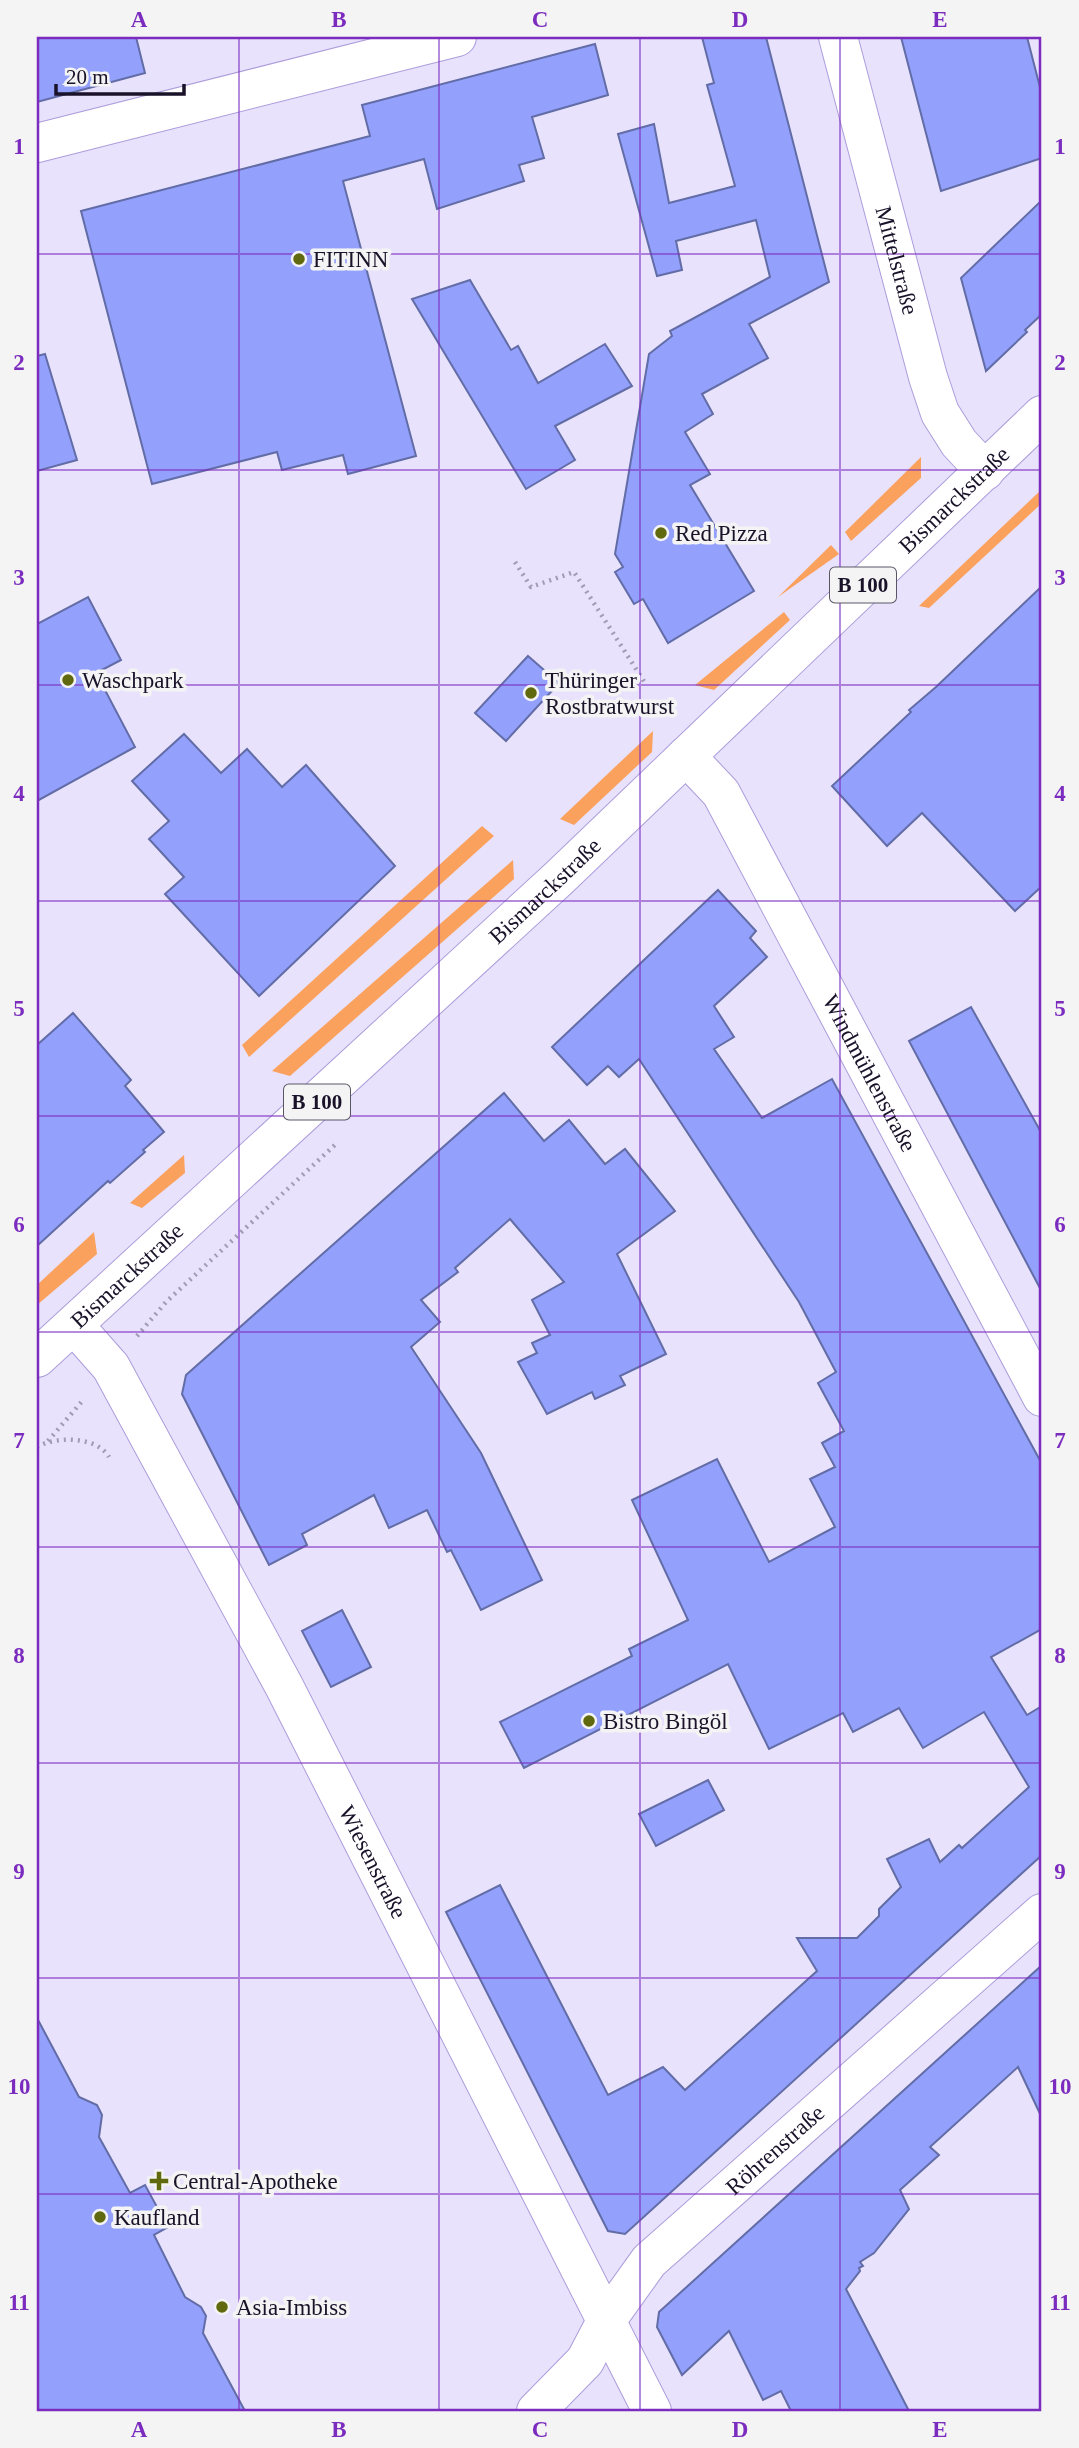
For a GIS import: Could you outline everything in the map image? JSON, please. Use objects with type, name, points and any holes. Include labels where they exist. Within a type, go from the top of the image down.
[{"type":"street","points":[[37,143],[457,37]]},
{"type":"street","name":"Mittelstraße","points":[[838,37],[928,377],[940,413],[959,443],[985,471]]},
{"type":"street","name":"Bismarckstraße","points":[[37,1358],[559,878],[1042,415]]},
{"type":"street","name":"Windmühlenstraße","points":[[686,756],[721,793],[1042,1396]]},
{"type":"street","name":"Wiesenstraße","points":[[74,1325],[111,1367],[284,1686],[653,2411]]},
{"type":"street","name":"Röhrenstraße","points":[[536,2411],[584,2361],[606,2321],[649,2261],[1042,1913]]},
{"type":"path","points":[[515,562],[531,587],[574,572],[645,683]]},
{"type":"shaded area","points":[[921,457],[921,478],[851,541],[845,532]]},
{"type":"shaded area","points":[[1042,489],[1042,503],[929,608],[919,606]]},
{"type":"shaded area","points":[[831,545],[839,554],[778,597]]},
{"type":"shaded area","points":[[784,612],[790,620],[714,690],[695,685]]},
{"type":"shaded area","points":[[653,731],[652,752],[574,825],[560,819]]},
{"type":"shaded area","points":[[482,826],[494,836],[249,1057],[242,1045]]},
{"type":"shaded area","points":[[513,860],[514,879],[290,1076],[272,1071]]},
{"type":"shaded area","points":[[184,1155],[185,1173],[142,1208],[130,1203]]},
{"type":"shaded area","points":[[94,1232],[97,1254],[37,1305],[37,1285]]},
{"type":"building","points":[[37,37],[136,37],[145,73],[37,102]]},
{"type":"building","points":[[702,37],[766,37],[829,282],[749,324],[768,358],[702,394],[713,414],[685,432],[710,474],[690,485],[754,591],[668,643],[643,599],[634,604],[615,572],[623,567],[615,554],[649,354],[672,336],[670,331],[770,277],[756,220],[676,241],[682,270],[657,276],[618,134],[654,124],[669,203],[735,186],[707,85],[714,83]]},
{"type":"building","points":[[901,37],[1027,37],[1042,95],[1042,158],[941,191]]},
{"type":"building","points":[[595,44],[608,95],[532,117],[544,158],[519,165],[524,181],[437,209],[424,159],[343,181],[416,456],[348,474],[343,455],[282,470],[277,452],[152,484],[81,211],[370,136],[362,105]]},
{"type":"building","points":[[1042,200],[1042,314],[986,371],[961,278]]},
{"type":"building","points":[[470,280],[511,350],[518,346],[538,383],[605,344],[632,386],[555,426],[575,460],[526,489],[412,299]]},
{"type":"building","points":[[45,354],[77,460],[37,471],[37,356]]},
{"type":"building","points":[[1042,586],[1042,886],[1015,911],[922,813],[887,846],[832,786]]},
{"type":"building","name":"Waschpark","points":[[88,597],[121,660],[96,673],[135,747],[37,801],[37,624]]},
{"type":"building","points":[[528,656],[559,683],[506,741],[475,713]]},
{"type":"building","points":[[184,734],[221,773],[247,749],[282,787],[306,765],[395,866],[259,996],[165,894],[184,877],[149,839],[169,821],[132,781]]},
{"type":"building","points":[[718,890],[756,931],[750,938],[767,957],[714,1006],[734,1037],[714,1049],[762,1118],[832,1079],[1042,1464],[1042,1629],[991,1657],[1027,1715],[1042,1706],[1042,1855],[625,2234],[608,2231],[446,1912],[500,1885],[608,2095],[663,2067],[685,2090],[817,1971],[797,1938],[857,1938],[879,1916],[879,1909],[901,1887],[887,1859],[929,1839],[940,1862],[959,1845],[962,1848],[1029,1787],[984,1712],[923,1748],[899,1708],[853,1732],[843,1713],[769,1749],[728,1664],[524,1768],[500,1722],[632,1656],[629,1649],[688,1620],[632,1500],[717,1459],[769,1562],[835,1527],[810,1479],[835,1467],[822,1443],[844,1431],[818,1383],[836,1372],[799,1302],[639,1059],[619,1077],[608,1066],[587,1085],[552,1047]]},
{"type":"building","points":[[971,1007],[1042,1134],[1042,1292],[909,1041]]},
{"type":"building","points":[[73,1013],[131,1080],[125,1086],[164,1132],[143,1150],[145,1152],[110,1183],[108,1181],[37,1246],[37,1045]]},
{"type":"building","points":[[504,1093],[544,1141],[569,1120],[605,1164],[625,1149],[675,1211],[617,1254],[666,1354],[620,1376],[625,1385],[595,1399],[592,1392],[547,1414],[518,1362],[537,1353],[532,1343],[550,1335],[532,1300],[564,1282],[510,1219],[455,1268],[458,1272],[421,1300],[440,1322],[411,1347],[481,1453],[542,1580],[481,1610],[451,1550],[447,1552],[427,1510],[389,1528],[374,1495],[302,1534],[307,1545],[269,1565],[182,1394],[186,1375]]},
{"type":"building","points":[[342,1610],[371,1667],[331,1687],[302,1631]]},
{"type":"building","points":[[708,1780],[724,1810],[656,1846],[639,1814]]},
{"type":"building","points":[[1042,1965],[1042,2118],[1018,2067],[930,2147],[939,2155],[900,2190],[909,2209],[874,2253],[860,2262],[863,2266],[846,2289],[909,2411],[791,2411],[781,2391],[763,2400],[729,2331],[682,2375],[657,2327],[659,2312]]},
{"type":"building","name":"Kaufland","points":[[37,2018],[79,2097],[97,2105],[102,2115],[99,2137],[130,2193],[145,2185],[168,2227],[154,2235],[185,2297],[201,2307],[206,2316],[203,2333],[245,2411],[37,2411]]},
{"type":"place","name":"FITINN","points":[[299,259]]},
{"type":"place","name":"Red Pizza","points":[[661,533]]},
{"type":"place","name":"Waschpark","points":[[68,680]]},
{"type":"place","name":"Thüringer Rostbratwurst","points":[[531,693]]},
{"type":"place","name":"Bistro Bingöl","points":[[589,1721]]},
{"type":"place","name":"Central-Apotheke","points":[[159,2181]]},
{"type":"place","name":"Kaufland","points":[[100,2217]]},
{"type":"place","name":"Asia-Imbiss","points":[[222,2307]]}]
